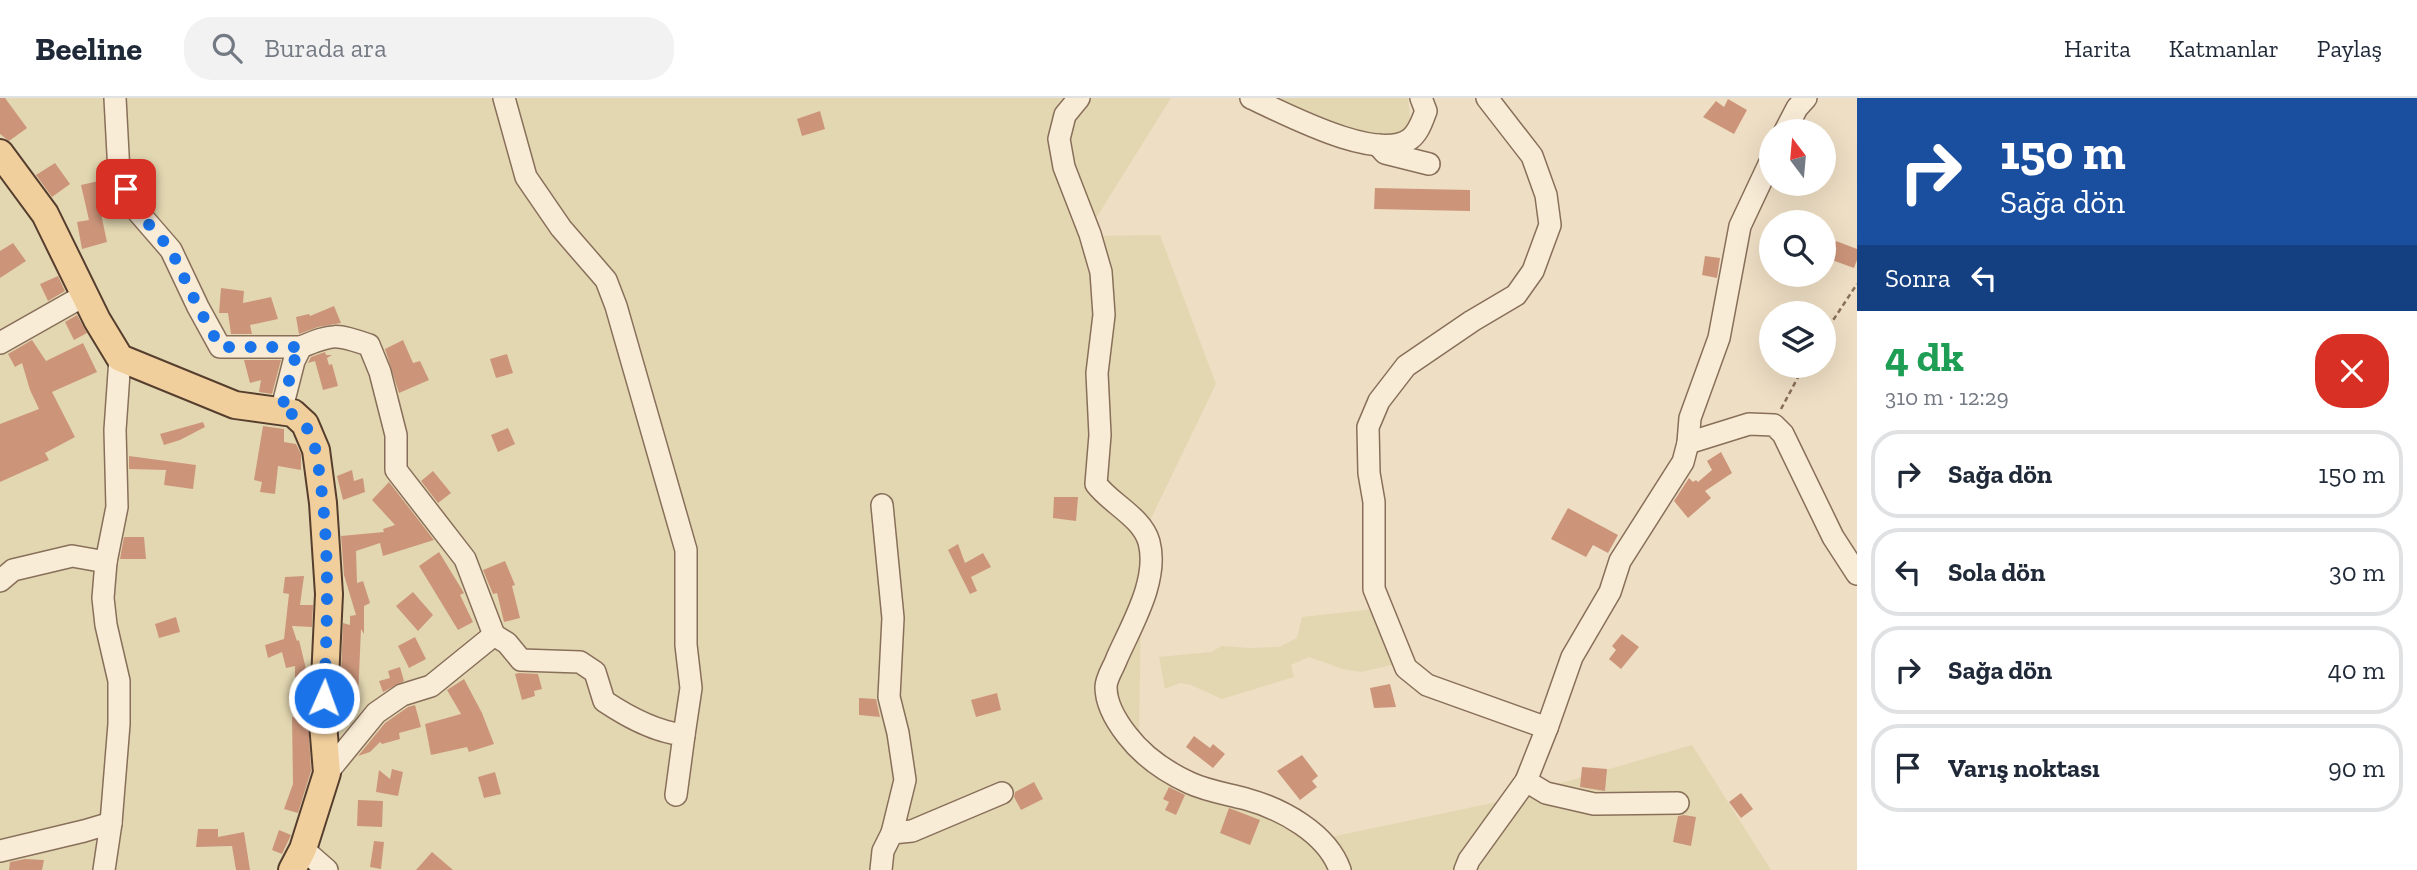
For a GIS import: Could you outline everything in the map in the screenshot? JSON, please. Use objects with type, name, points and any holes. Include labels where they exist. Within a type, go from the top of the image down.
[{"type":"main road","points":[[0,153],[45,214],[120,358],[235,405],[293,413],[305,424],[316,450],[329,594],[323,723],[327,773],[298,860]]},
{"type":"street","points":[[115,98],[119,173],[123,184],[132,205],[171,250],[220,347],[301,347],[323,338],[340,335],[369,345],[380,372],[396,435],[397,470],[464,559],[494,635],[507,643],[521,660],[580,662],[595,672],[604,701],[622,713],[667,733],[684,735]]},
{"type":"street","points":[[504,98],[526,177],[561,228],[606,280],[683,537],[686,550],[688,611],[686,645],[691,688],[676,795]]},
{"type":"street","points":[[1079,98],[1065,116],[1059,139],[1064,167],[1090,233],[1101,272],[1104,315],[1097,373],[1100,435],[1096,484],[1137,522],[1149,540],[1152,564],[1144,593],[1106,685],[1109,708],[1128,736],[1157,764],[1191,784],[1249,800],[1294,820],[1321,841],[1335,857],[1340,870]]},
{"type":"street","points":[[1251,98],[1311,126],[1353,141],[1385,146],[1408,140],[1419,130],[1426,111],[1421,98]]},
{"type":"street","points":[[1487,98],[1532,156],[1546,195],[1550,225],[1533,271],[1516,295],[1406,366],[1380,401],[1368,427],[1369,473],[1374,502],[1374,589],[1406,668],[1427,685],[1547,728]]},
{"type":"street","points":[[1791,119],[1806,98]]},
{"type":"street","points":[[1378,145],[1385,153],[1429,164]]},
{"type":"street","points":[[1465,870],[1469,860],[1526,781],[1572,657],[1610,592],[1620,561],[1683,462],[1690,418],[1719,338],[1740,226],[1759,186]]},
{"type":"street","points":[[0,342],[85,295]]},
{"type":"street","points":[[281,412],[294,361],[301,347]]},
{"type":"street","points":[[104,870],[111,823],[119,724],[119,681],[106,625],[103,598],[106,562],[117,507],[115,430],[120,358]]},
{"type":"street","points":[[1688,443],[1749,424],[1774,425],[1783,433],[1833,537],[1857,574]]},
{"type":"street","points":[[881,870],[883,851],[892,833],[905,780],[889,697],[893,618],[882,505]]},
{"type":"street","points":[[0,581],[13,570],[72,556],[106,562]]},
{"type":"street","points":[[327,773],[376,713],[402,695],[431,686],[494,635]]},
{"type":"street","points":[[1526,781],[1546,793],[1594,804],[1678,803]]},
{"type":"street","points":[[892,833],[912,831],[1002,793]]},
{"type":"street","points":[[0,851],[111,823]]},
{"type":"street","points":[[298,860],[327,870]]},
{"type":"path","points":[[1836,316],[1857,284]]},
{"type":"path","points":[[1774,425],[1796,378]]},
{"type":"shaded area","points":[[0,98],[1171,98],[1085,236],[1160,235],[1216,384],[1142,537],[1139,742],[1312,841],[1492,803],[1692,745],[1771,870],[0,870]]},
{"type":"shaded area","points":[[1278,98],[1408,98],[1416,168]]},
{"type":"shaded area","points":[[1374,609],[1396,664],[1361,672],[1343,669],[1309,657],[1291,665],[1294,677],[1222,699],[1180,683],[1165,689],[1159,657],[1211,652],[1222,646],[1279,647],[1297,638],[1302,617]]},
{"type":"building","points":[[0,98],[5,98],[27,128],[9,141],[0,134]]},
{"type":"building","points":[[1728,99],[1747,110],[1734,134],[1703,117],[1716,101],[1724,107]]},
{"type":"building","points":[[820,111],[825,129],[802,136],[797,119]]},
{"type":"building","points":[[55,163],[70,184],[52,197],[36,175]]},
{"type":"building","points":[[103,180],[109,208],[100,209],[107,242],[82,249],[77,222],[89,220],[81,185]]},
{"type":"building","points":[[1375,188],[1470,190],[1470,211],[1374,209]]},
{"type":"building","points":[[1836,241],[1857,249],[1854,268],[1836,262]]},
{"type":"building","points":[[13,243],[26,261],[0,278],[0,251]]},
{"type":"building","points":[[1705,256],[1720,258],[1717,278],[1702,275]]},
{"type":"building","points":[[58,276],[65,291],[48,301],[40,284]]},
{"type":"building","points":[[221,288],[244,291],[243,303],[271,297],[278,319],[250,325],[252,334],[231,334],[228,313],[219,313]]},
{"type":"building","points":[[334,306],[341,323],[299,334],[296,317],[310,316]]},
{"type":"building","points":[[77,315],[87,333],[74,340],[65,322]]},
{"type":"building","points":[[32,340],[46,361],[83,343],[97,372],[52,392],[75,437],[45,453],[49,460],[0,482],[0,424],[39,409],[22,363],[15,367],[8,354]]},
{"type":"building","points":[[403,340],[413,363],[420,361],[429,380],[399,393],[385,349]]},
{"type":"building","points":[[325,352],[326,355],[332,355],[327,358],[329,365],[332,364],[338,386],[323,390],[315,361],[308,363],[311,357]]},
{"type":"building","points":[[507,354],[513,373],[496,378],[490,359]]},
{"type":"building","points":[[244,360],[281,360],[272,394],[259,392],[261,380],[250,383]]},
{"type":"building","points":[[203,422],[205,427],[164,445],[160,434]]},
{"type":"building","points":[[263,426],[284,429],[284,442],[296,444],[301,454],[301,470],[278,466],[275,494],[260,492],[262,482],[254,480]]},
{"type":"building","points":[[508,428],[515,444],[498,452],[491,435]]},
{"type":"building","points":[[1721,452],[1732,473],[1705,491],[1711,498],[1688,518],[1674,501],[1689,478],[1698,482],[1712,470],[1707,461]]},
{"type":"building","points":[[129,456],[196,465],[193,489],[164,485],[166,470],[129,469]]},
{"type":"building","points":[[352,470],[354,481],[363,478],[365,492],[343,500],[337,476]]},
{"type":"building","points":[[433,471],[451,493],[438,503],[421,481]]},
{"type":"building","points":[[389,482],[434,540],[383,556],[380,543],[356,551],[357,583],[363,581],[370,603],[364,606],[358,698],[351,697],[353,720],[350,724],[339,724],[343,623],[350,625],[350,616],[356,615],[344,575],[341,536],[384,532],[383,529],[395,525],[372,500]]},
{"type":"building","points":[[1054,497],[1078,497],[1076,521],[1053,518]]},
{"type":"building","points":[[1568,508],[1618,535],[1608,553],[1593,545],[1586,557],[1551,539]]},
{"type":"building","points":[[124,537],[144,537],[146,559],[120,559]]},
{"type":"building","points":[[958,544],[965,563],[983,553],[991,567],[971,577],[977,591],[970,594],[948,550]]},
{"type":"building","points":[[439,552],[464,593],[460,595],[473,622],[458,630],[419,566]]},
{"type":"building","points":[[505,561],[515,585],[512,586],[520,618],[504,622],[497,593],[493,594],[483,570]]},
{"type":"building","points":[[304,576],[300,605],[313,605],[312,627],[292,626],[297,641],[299,640],[306,669],[310,668],[309,690],[295,692],[295,666],[286,668],[282,652],[268,658],[265,645],[284,639],[289,594],[283,593],[285,577]]},
{"type":"building","points":[[413,592],[433,615],[418,631],[396,606]]},
{"type":"building","points":[[176,617],[180,632],[159,638],[155,624]]},
{"type":"building","points":[[1622,634],[1639,647],[1621,669],[1609,659],[1616,650],[1612,646]]},
{"type":"building","points":[[415,637],[426,659],[409,668],[398,646]]},
{"type":"building","points":[[400,667],[404,681],[383,692],[379,681],[390,678],[388,671]]},
{"type":"building","points":[[515,674],[538,674],[542,689],[534,691],[535,696],[522,700]]},
{"type":"building","points":[[464,679],[494,744],[469,752],[467,747],[431,755],[425,724],[461,714],[447,690]]},
{"type":"building","points":[[1390,684],[1396,707],[1374,708],[1370,688]]},
{"type":"building","points":[[997,693],[1001,710],[976,717],[971,700]]},
{"type":"building","points":[[859,698],[876,699],[880,717],[859,715]]},
{"type":"building","points":[[415,705],[421,727],[399,733],[400,739],[382,744],[380,742],[370,752],[358,756],[385,723]]},
{"type":"building","points":[[308,716],[311,771],[298,813],[284,809],[293,784],[292,717]]},
{"type":"building","points":[[1194,736],[1210,748],[1213,744],[1225,754],[1213,768],[1186,747]]},
{"type":"building","points":[[1302,755],[1318,776],[1312,781],[1317,787],[1300,800],[1277,771]]},
{"type":"building","points":[[1582,767],[1607,769],[1605,791],[1580,787]]},
{"type":"building","points":[[392,769],[403,772],[398,796],[376,792],[379,770],[390,779]]},
{"type":"building","points":[[495,772],[501,794],[484,798],[478,777]]},
{"type":"building","points":[[1034,782],[1043,799],[1021,810],[1014,797],[1015,792]]},
{"type":"building","points":[[1169,787],[1185,795],[1176,815],[1165,810],[1169,802],[1163,799]]},
{"type":"building","points":[[1741,793],[1753,809],[1741,818],[1729,802]]},
{"type":"building","points":[[358,800],[383,801],[382,827],[357,826]]},
{"type":"building","points":[[1229,808],[1260,820],[1250,845],[1220,833]]},
{"type":"building","points":[[1678,816],[1696,817],[1691,846],[1673,842]]},
{"type":"building","points":[[198,829],[218,829],[218,837],[244,832],[250,870],[236,870],[232,846],[196,847]]},
{"type":"building","points":[[279,830],[291,835],[282,854],[272,850]]},
{"type":"building","points":[[374,841],[384,842],[381,869],[370,867]]},
{"type":"building","points":[[432,852],[453,870],[416,870]]},
{"type":"building","points":[[25,859],[44,860],[42,870],[9,870],[10,862]]},
{"type":"route","points":[[126,189],[132,205],[171,250],[220,347],[301,347],[294,361],[281,412],[293,413],[305,424],[316,450],[323,503],[329,594],[324,698]]}]
